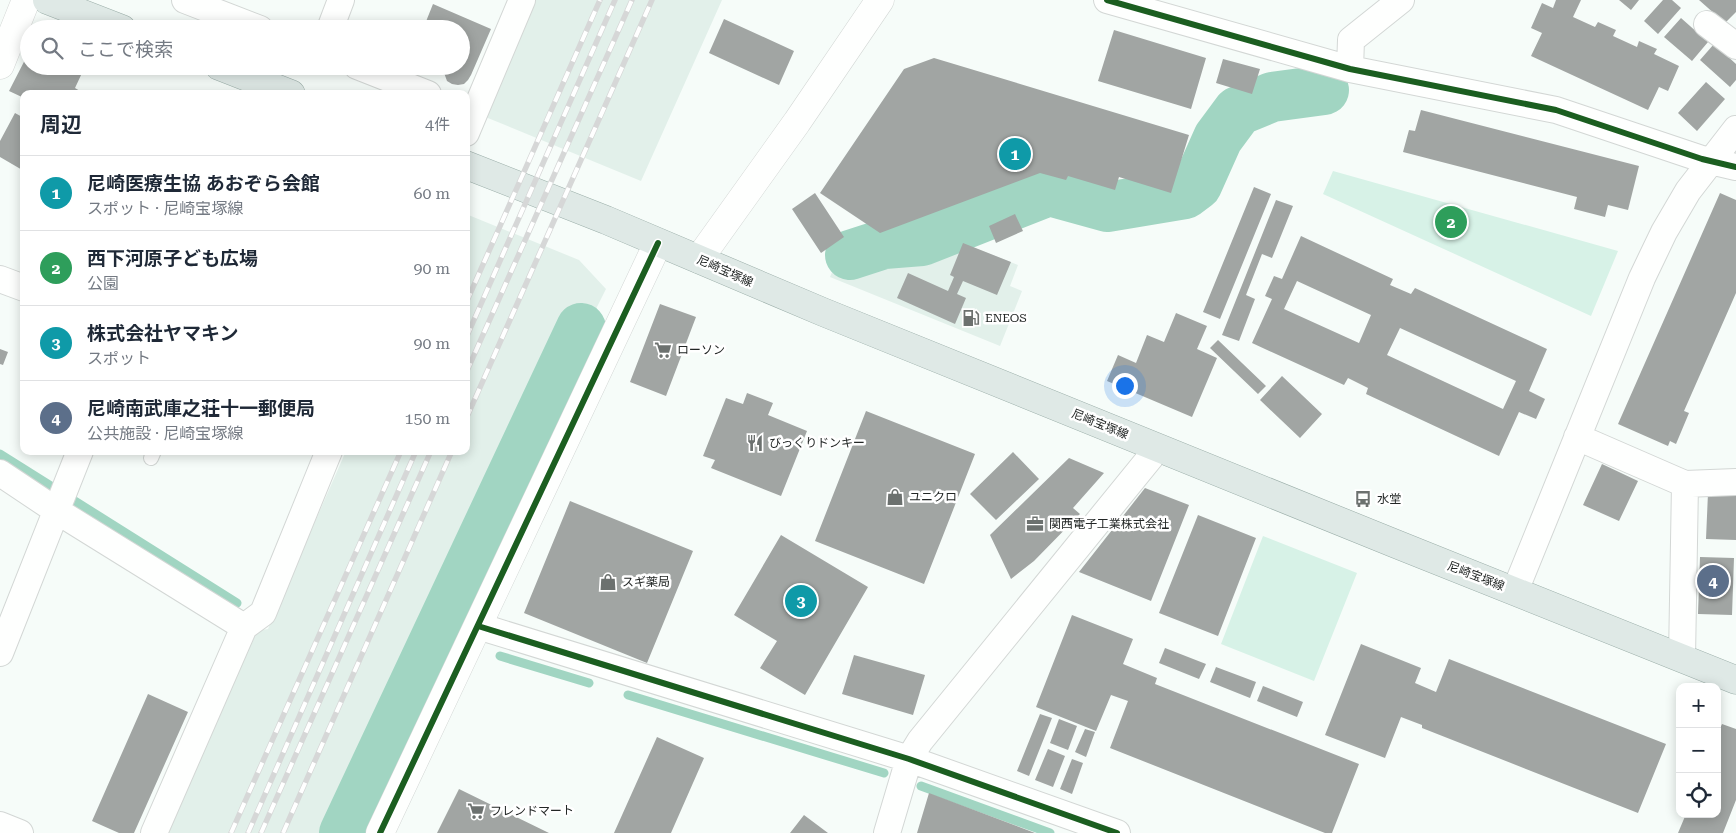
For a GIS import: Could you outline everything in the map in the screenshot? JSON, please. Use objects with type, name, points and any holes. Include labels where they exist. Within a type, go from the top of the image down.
[{"type":"main road","points":[[47,0],[99,20]]},
{"type":"main road","points":[[242,75],[281,90]]},
{"type":"main road","name":"尼崎宝塚線","points":[[470,167],[606,220],[770,291],[1736,680]]},
{"type":"street","points":[[0,65],[26,0]]},
{"type":"street","points":[[185,0],[237,20]]},
{"type":"street","points":[[333,20],[341,0]]},
{"type":"street","points":[[470,116],[522,0]]},
{"type":"street","points":[[699,259],[797,122],[880,0]]},
{"type":"street","points":[[1107,0],[1350,69],[1556,110],[1711,162],[1736,167]]},
{"type":"street","points":[[1350,69],[1351,40],[1401,0]]},
{"type":"street","points":[[1707,24],[1736,46]]},
{"type":"street","points":[[380,75],[418,90]]},
{"type":"street","points":[[1515,591],[1642,278],[1664,232],[1688,191],[1736,129]]},
{"type":"street","points":[[380,833],[658,243]]},
{"type":"street","points":[[0,279],[20,286]]},
{"type":"street","points":[[1577,437],[1685,484],[1736,482]]},
{"type":"street","points":[[887,833],[909,759],[920,741],[1158,448]]},
{"type":"street","points":[[0,653],[78,455]]},
{"type":"street","points":[[154,833],[244,627],[263,613],[327,455]]},
{"type":"street","points":[[0,473],[57,511],[244,627]]},
{"type":"street","points":[[1682,658],[1685,484]]},
{"type":"street","points":[[478,626],[909,759],[1117,833]]},
{"type":"street","points":[[0,825],[20,833]]},
{"type":"shaded area","points":[[533,0],[722,0],[641,181],[483,116]]},
{"type":"shaded area","points":[[470,216],[579,260],[606,289],[393,713],[337,833],[161,833],[255,631],[268,629],[344,455],[470,455]]},
{"type":"shaded area","name":"ENEOS","points":[[952,239],[1018,265],[1010,286],[1022,291],[1000,346],[830,277],[833,270],[877,255],[920,250]]},
{"type":"green space","points":[[1333,171],[1618,251],[1591,316],[1323,194]]},
{"type":"green space","points":[[1263,536],[1357,573],[1314,681],[1221,644]]},
{"type":"building","points":[[1556,0],[1581,0],[1573,17],[1595,27],[1598,22],[1616,30],[1613,36],[1637,47],[1639,41],[1657,49],[1654,54],[1679,66],[1668,91],[1659,87],[1648,110],[1531,56],[1542,33],[1531,28],[1542,3],[1553,8]]},
{"type":"building","points":[[1619,0],[1639,0],[1631,10]]},
{"type":"building","points":[[1663,0],[1672,0],[1681,8],[1658,34],[1644,21]]},
{"type":"building","points":[[1699,0],[1736,0],[1736,12],[1725,23]]},
{"type":"building","points":[[433,4],[491,29],[471,75],[464,84],[452,84],[447,81],[445,75],[470,75],[470,20],[427,20]]},
{"type":"building","points":[[1681,18],[1708,42],[1692,61],[1664,37]]},
{"type":"building","points":[[724,19],[794,51],[779,85],[709,53]]},
{"type":"building","points":[[1114,30],[1206,58],[1191,109],[1098,81]]},
{"type":"building","points":[[1714,44],[1736,64],[1736,80],[1730,87],[1700,60]]},
{"type":"building","points":[[934,58],[1189,135],[1171,193],[1119,177],[1115,190],[1068,176],[1066,180],[1040,173],[880,233],[820,193],[904,69]]},
{"type":"building","points":[[1223,59],[1260,69],[1252,94],[1216,83]]},
{"type":"building","points":[[20,70],[20,75],[81,75],[75,88],[78,90],[20,90],[20,96],[9,91]]},
{"type":"building","points":[[1706,82],[1725,99],[1697,131],[1678,113]]},
{"type":"building","points":[[1421,110],[1639,166],[1628,210],[1608,205],[1605,217],[1574,209],[1577,197],[1403,152],[1409,130],[1415,131]]},
{"type":"building","points":[[15,113],[20,116],[20,169],[0,157],[0,141]]},
{"type":"building","points":[[1254,187],[1271,194],[1220,319],[1203,312]]},
{"type":"building","points":[[815,193],[844,237],[821,253],[792,209]]},
{"type":"building","points":[[1720,193],[1736,200],[1736,293],[1684,411],[1689,413],[1676,444],[1670,441],[1668,446],[1618,424]]},
{"type":"building","points":[[1276,200],[1293,206],[1272,258],[1262,254],[1246,295],[1255,299],[1239,341],[1222,335]]},
{"type":"building","points":[[1015,214],[1023,231],[996,243],[989,226]]},
{"type":"building","points":[[1301,236],[1393,279],[1390,285],[1411,294],[1415,288],[1547,349],[1529,391],[1545,399],[1536,419],[1519,412],[1499,456],[1366,394],[1368,388],[1348,378],[1344,385],[1252,343],[1272,299],[1265,296],[1274,276],[1282,279]],"holes":[[[1297,281],[1371,315],[1359,343],[1284,309]],[[1400,328],[1516,381],[1503,409],[1387,355]]]},
{"type":"building","points":[[963,243],[1011,262],[997,295],[963,281],[957,294],[966,298],[955,324],[897,298],[908,273],[948,291],[954,277],[950,275]]},
{"type":"building","name":"ローソン","points":[[660,304],[696,317],[666,396],[630,382]]},
{"type":"building","points":[[1176,313],[1207,326],[1197,349],[1217,358],[1192,417],[1107,381],[1118,355],[1136,363],[1147,335],[1164,342]]},
{"type":"building","points":[[1218,340],[1266,386],[1258,394],[1210,348]]},
{"type":"building","points":[[0,349],[8,352],[3,365],[0,364]]},
{"type":"building","points":[[1282,376],[1322,414],[1300,438],[1260,400]]},
{"type":"building","name":"びっくりドンキー","points":[[747,393],[773,403],[768,415],[807,431],[781,496],[711,468],[715,460],[703,456],[726,398],[743,404]]},
{"type":"building","name":"ユニクロ","points":[[866,411],[975,454],[924,584],[815,541]]},
{"type":"building","points":[[1013,452],[1039,479],[996,520],[970,494]]},
{"type":"building","name":"関西電子工業株式会社","points":[[1069,458],[1104,473],[1073,508],[1080,514],[1034,561],[1011,579],[990,535]]},
{"type":"building","points":[[1602,464],[1638,481],[1619,521],[1583,505]]},
{"type":"building","points":[[1145,488],[1189,505],[1151,601],[1079,572]]},
{"type":"building","points":[[1708,493],[1736,493],[1736,540],[1706,539]]},
{"type":"building","name":"スギ薬局","points":[[570,501],[693,551],[647,663],[524,613]]},
{"type":"building","points":[[1198,515],[1256,538],[1218,636],[1159,613]]},
{"type":"building","points":[[781,535],[868,587],[805,695],[760,668],[777,641],[734,615]]},
{"type":"building","points":[[1700,557],[1734,558],[1732,615],[1698,614]]},
{"type":"building","points":[[1072,615],[1133,639],[1123,664],[1157,678],[1155,684],[1359,764],[1332,833],[1325,833],[1110,748],[1128,701],[1111,695],[1096,731],[1036,707]]},
{"type":"building","points":[[1361,644],[1421,668],[1415,683],[1436,692],[1449,659],[1666,744],[1638,813],[1422,728],[1422,725],[1401,717],[1385,758],[1325,735]]},
{"type":"building","points":[[1165,648],[1206,664],[1199,679],[1159,663]]},
{"type":"building","points":[[854,655],[925,675],[913,715],[842,694]]},
{"type":"building","points":[[1216,667],[1256,682],[1250,698],[1210,682]]},
{"type":"building","points":[[1263,686],[1303,702],[1297,717],[1257,701]]},
{"type":"building","points":[[148,694],[188,712],[134,833],[119,833],[92,821]]},
{"type":"building","points":[[1040,714],[1052,718],[1029,776],[1017,771]]},
{"type":"building","points":[[1059,719],[1077,726],[1068,750],[1050,743]]},
{"type":"building","points":[[1722,724],[1736,729],[1736,800],[1723,833],[1678,833],[1684,818],[1721,818]]},
{"type":"building","points":[[1085,729],[1095,732],[1086,757],[1075,752]]},
{"type":"building","points":[[657,737],[704,758],[671,833],[614,833]]},
{"type":"building","points":[[1048,749],[1065,756],[1053,787],[1035,780]]},
{"type":"building","points":[[1072,759],[1083,763],[1072,794],[1060,789]]},
{"type":"building","name":"フレンドマート","points":[[459,789],[549,833],[437,833]]},
{"type":"building","points":[[929,793],[1035,833],[917,833]]},
{"type":"building","points":[[804,815],[828,833],[790,833]]},
{"type":"waterway","points":[[850,255],[884,244],[922,241],[1049,191],[1107,207],[1185,194],[1197,185],[1218,138],[1238,111],[1272,97],[1324,90]]},
{"type":"waterway","points":[[344,833],[581,328]]},
{"type":"waterway","points":[[0,454],[237,603]]},
{"type":"waterway","points":[[500,656],[589,683]]},
{"type":"waterway","points":[[628,695],[884,773]]},
{"type":"waterway","points":[[921,786],[1050,833]]},
{"type":"railway","points":[[470,294],[600,0]]},
{"type":"railway","points":[[470,329],[615,0]]},
{"type":"railway","points":[[470,364],[632,0]]},
{"type":"railway","points":[[470,410],[652,0]]},
{"type":"railway","points":[[231,833],[399,455]]},
{"type":"railway","points":[[248,833],[414,455]]},
{"type":"railway","points":[[261,833],[429,455]]},
{"type":"railway","points":[[283,833],[450,455]]},
{"type":"cycle path","points":[[1107,0],[1350,69],[1556,110],[1702,159],[1736,167]]},
{"type":"cycle path","points":[[380,833],[658,243]]},
{"type":"cycle path","points":[[478,626],[909,759],[1117,833]]},
{"type":"place","name":"尼崎医療生協 あおぞら会館","points":[[1015,154]]},
{"type":"place","name":"西下河原子ども広場","points":[[1451,222]]},
{"type":"place","name":"ENEOS","points":[[971,318]]},
{"type":"place","name":"ローソン","points":[[663,350]]},
{"type":"place","name":"びっくりドンキー","points":[[755,443]]},
{"type":"place","name":"ユニクロ","points":[[895,497]]},
{"type":"place","name":"水堂","points":[[1363,499]]},
{"type":"place","name":"関西電子工業株式会社","points":[[1035,524]]},
{"type":"place","name":"尼崎南武庫之荘十一郵便局","points":[[1713,581]]},
{"type":"place","name":"スギ薬局","points":[[608,582]]},
{"type":"place","name":"株式会社ヤマキン","points":[[801,601]]},
{"type":"place","name":"フレンドマート","points":[[476,811]]}]
